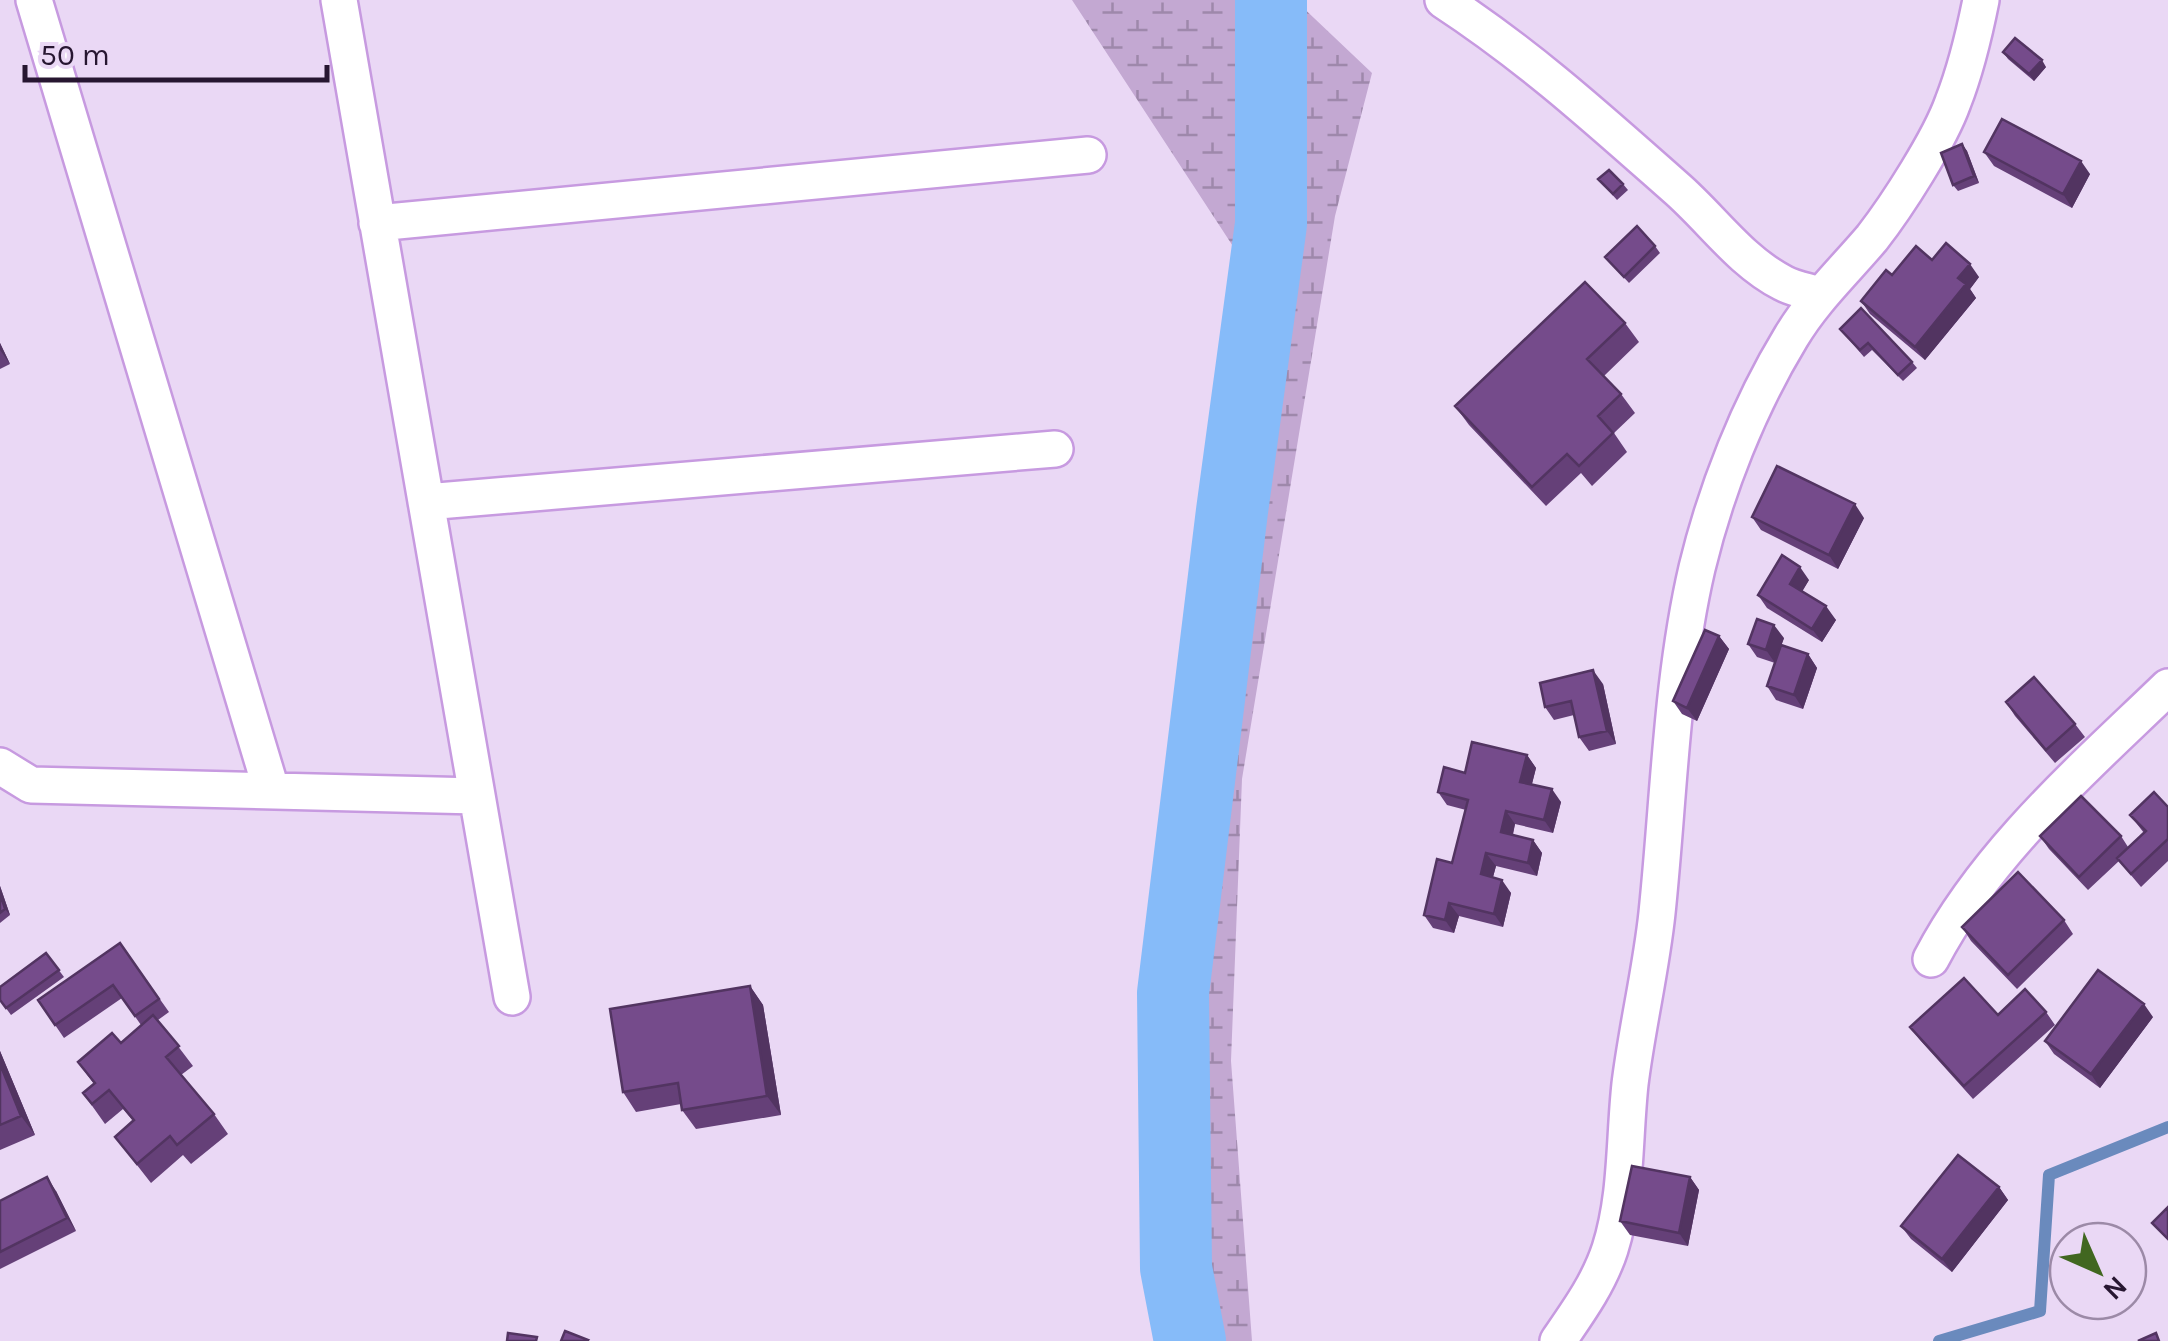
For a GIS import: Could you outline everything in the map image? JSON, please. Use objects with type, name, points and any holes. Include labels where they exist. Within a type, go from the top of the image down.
[{"type":"street","points":[[34,0],[271,790]]},
{"type":"street","points":[[339,0],[512,998]]},
{"type":"street","points":[[1443,0],[1562,86],[1686,196],[1750,261],[1785,284],[1820,295]]},
{"type":"street","points":[[1558,1341],[1587,1299],[1610,1250],[1621,1201],[1630,1084],[1657,916],[1673,725],[1697,568],[1718,499],[1765,386],[1791,337],[1820,295],[1872,237],[1908,184],[1952,106],[1971,48],[1981,0]]},
{"type":"street","points":[[377,223],[1088,155]]},
{"type":"street","points":[[426,502],[1055,449]]},
{"type":"street","points":[[1932,960],[1950,923],[1981,879],[2069,782],[2168,688]]},
{"type":"street","points":[[0,766],[32,785],[477,796]]},
{"type":"green space","points":[[1072,0],[1295,0],[1372,73],[1335,216],[1242,779],[1231,1061],[1252,1341],[1172,1341],[1170,1112],[1191,814],[1274,309]]},
{"type":"building","points":[[2015,38],[2042,60],[2029,74],[2003,52]]},
{"type":"building","points":[[2002,119],[2081,161],[2063,194],[1984,152]]},
{"type":"building","points":[[1962,144],[1974,176],[1953,185],[1941,153]]},
{"type":"building","points":[[1609,170],[1623,184],[1613,194],[1598,179]]},
{"type":"building","points":[[1637,226],[1655,246],[1624,277],[1605,257]]},
{"type":"building","points":[[1946,243],[1970,264],[1958,278],[1966,284],[1915,347],[1861,301],[1886,270],[1892,275],[1916,246],[1932,260]]},
{"type":"building","points":[[1585,282],[1625,323],[1587,359],[1621,394],[1598,416],[1613,433],[1579,466],[1567,454],[1532,487],[1455,406]]},
{"type":"building","points":[[1861,308],[1912,362],[1898,375],[1868,343],[1860,350],[1840,329]]},
{"type":"building","points":[[1777,466],[1855,504],[1829,555],[1752,517]]},
{"type":"building","points":[[1782,555],[1800,567],[1790,584],[1826,606],[1812,629],[1758,595]]},
{"type":"building","points":[[1757,619],[1774,625],[1766,650],[1748,644]]},
{"type":"building","points":[[1705,630],[1719,636],[1687,708],[1673,701]]},
{"type":"building","points":[[1781,645],[1808,654],[1794,695],[1767,686]]},
{"type":"building","points":[[1593,670],[1607,731],[1579,737],[1571,701],[1545,707],[1540,683]]},
{"type":"building","points":[[2034,677],[2075,724],[2046,750],[2006,702]]},
{"type":"building","points":[[1472,742],[1527,755],[1520,782],[1552,789],[1544,820],[1506,811],[1501,832],[1533,840],[1528,863],[1486,853],[1481,874],[1502,880],[1494,914],[1449,903],[1445,920],[1424,915],[1437,859],[1452,863],[1468,800],[1438,792],[1444,767],[1465,773]]},
{"type":"building","points":[[2154,792],[2168,807],[2168,839],[2131,874],[2117,858],[2146,831],[2130,815]]},
{"type":"building","points":[[2081,796],[2121,836],[2079,877],[2040,836]]},
{"type":"building","points":[[2018,872],[2064,920],[2008,975],[1962,927]]},
{"type":"building","points":[[120,943],[159,999],[135,1016],[113,985],[55,1025],[38,1000]]},
{"type":"building","points":[[46,953],[59,970],[6,1008],[0,1000],[0,987]]},
{"type":"building","points":[[2098,970],[2144,1004],[2091,1074],[2045,1041]]},
{"type":"building","points":[[1964,978],[1998,1015],[2025,989],[2046,1012],[1964,1086],[1910,1027]]},
{"type":"building","points":[[750,986],[767,1096],[682,1110],[678,1083],[623,1092],[610,1009]]},
{"type":"building","points":[[153,1015],[179,1046],[166,1057],[214,1114],[177,1145],[170,1136],[137,1164],[115,1137],[134,1120],[109,1090],[92,1104],[83,1093],[95,1083],[78,1062],[112,1033],[121,1043]]},
{"type":"building","points":[[0,1064],[21,1116],[0,1125]]},
{"type":"building","points":[[1958,1155],[1999,1187],[1942,1259],[1901,1226]]},
{"type":"building","points":[[1632,1166],[1690,1177],[1679,1233],[1620,1221]]},
{"type":"building","points":[[47,1177],[67,1218],[0,1252],[0,1201]]},
{"type":"building","points":[[2168,1207],[2168,1239],[2152,1223]]},
{"type":"building","points":[[565,1331],[588,1340],[561,1341]]},
{"type":"building","points":[[508,1333],[537,1337],[536,1341],[507,1341]]},
{"type":"building","points":[[2156,1333],[2159,1341],[2138,1341]]},
{"type":"waterway","points":[[1190,1341],[1176,1268],[1173,993],[1271,224],[1271,0]]},
{"type":"waterway","points":[[1939,1341],[2040,1311],[2049,1175],[2168,1127]]}]
